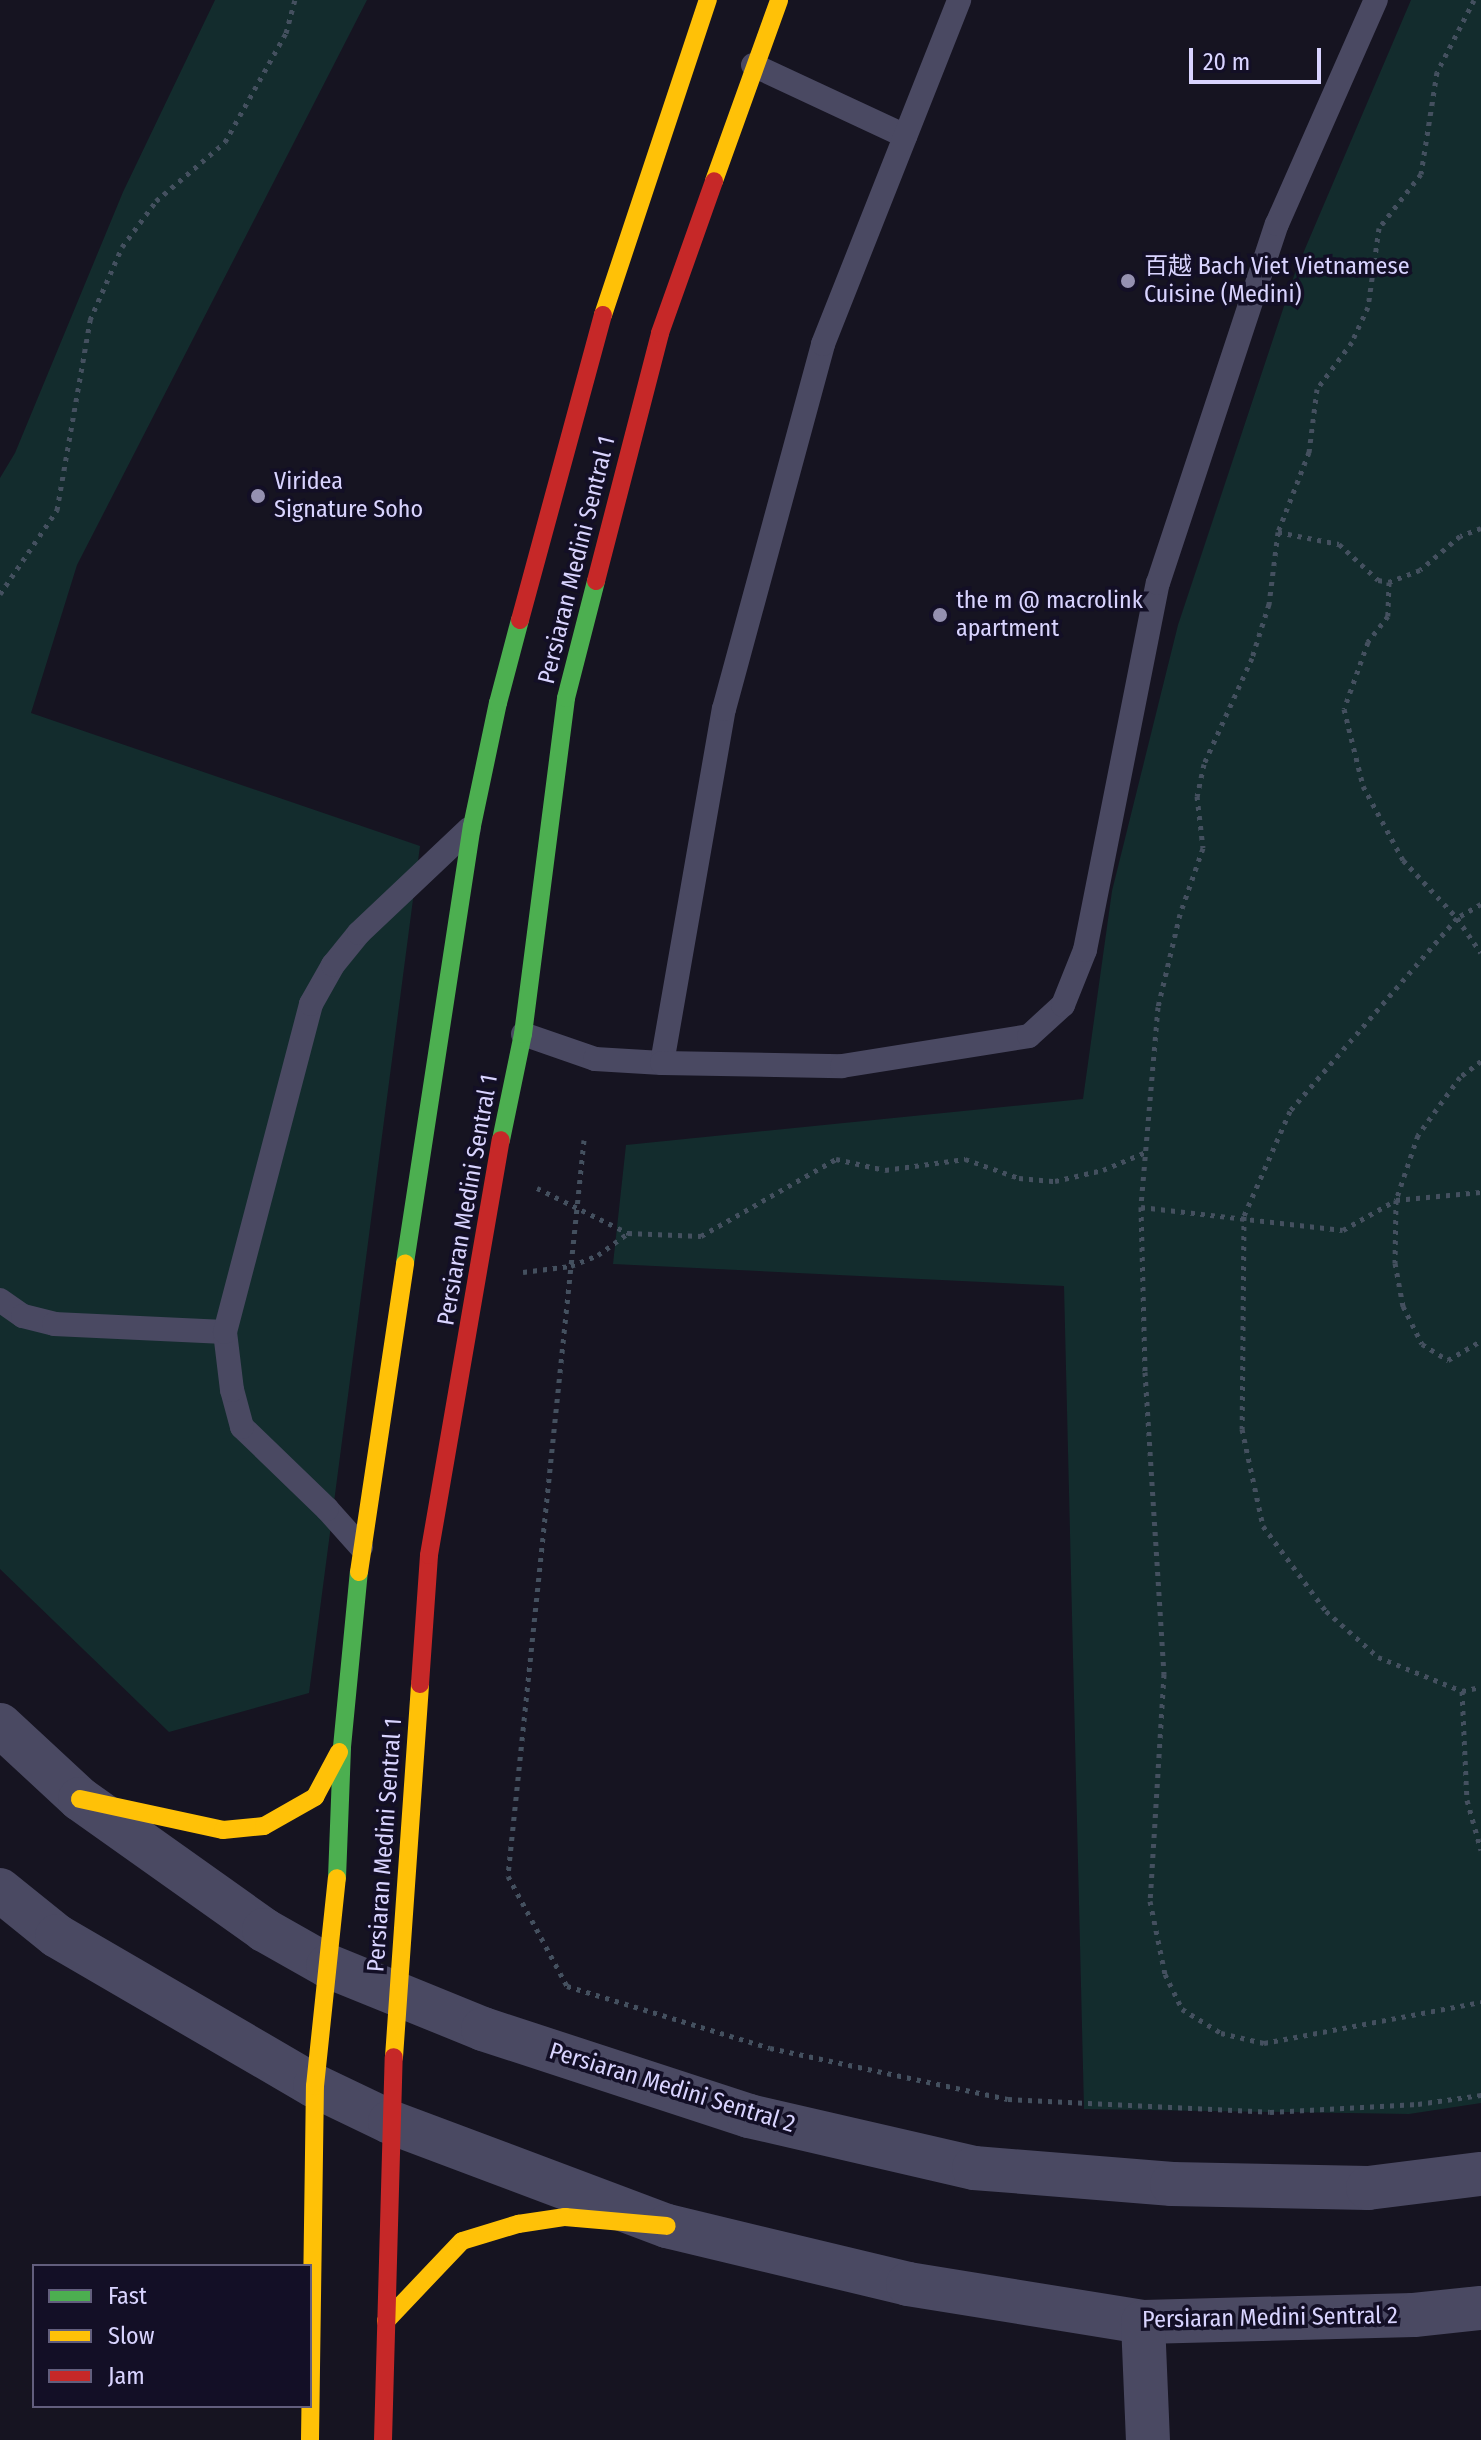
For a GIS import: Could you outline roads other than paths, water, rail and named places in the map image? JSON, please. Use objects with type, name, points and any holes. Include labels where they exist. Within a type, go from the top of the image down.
[{"type":"street","name":"Persiaran Medini Sentral 1","points":[[312,2298],[315,2086],[336,1892],[342,1747],[361,1547],[472,826],[498,703],[604,310],[708,0]]},
{"type":"street","name":"Persiaran Medini Sentral 1","points":[[383,2440],[390,2122],[429,1555],[495,1167],[523,1034],[566,698],[660,333],[753,65],[779,0]]},
{"type":"street","name":"Persiaran Medini Sentral 2","points":[[0,1725],[80,1799],[264,1930],[328,1966],[483,2029],[749,2116],[974,2168],[1172,2184],[1368,2188],[1481,2174]]},
{"type":"street","points":[[80,1799],[223,1830],[264,1826],[315,1797],[342,1747]]},
{"type":"street","name":"Persiaran Medini Sentral 2","points":[[0,1890],[57,1936],[315,2086],[390,2122],[667,2226],[908,2284],[1143,2322],[1414,2315],[1481,2308]]},
{"type":"street","points":[[386,2321],[424,2277],[462,2241],[518,2224],[565,2217],[667,2226]]},
{"type":"street","points":[[1143,2322],[1148,2440]]},
{"type":"street","name":"Persiaran Medini Sentral 1","points":[[310,2408],[310,2440]]},
{"type":"lane","points":[[662,1063],[724,709],[823,344],[959,0]]},
{"type":"lane","points":[[523,1034],[595,1059],[842,1066],[1029,1036],[1063,1005],[1085,950],[1158,583],[1277,224],[1376,0]]},
{"type":"lane","points":[[753,65],[905,136]]},
{"type":"lane","points":[[361,1547],[327,1509],[242,1427],[232,1390],[225,1332],[311,1004],[333,965],[359,933],[472,826]]},
{"type":"lane","points":[[0,1300],[23,1316],[54,1324],[225,1332]]},
{"type":"place","name":"百越 Bach Viet Vietnamese Cuisine (Medini)","points":[[1128,281]]},
{"type":"place","name":"Viridea Signature Soho","points":[[258,496]]},
{"type":"place","name":"the m @ macrolink apartment","points":[[940,615]]}]
